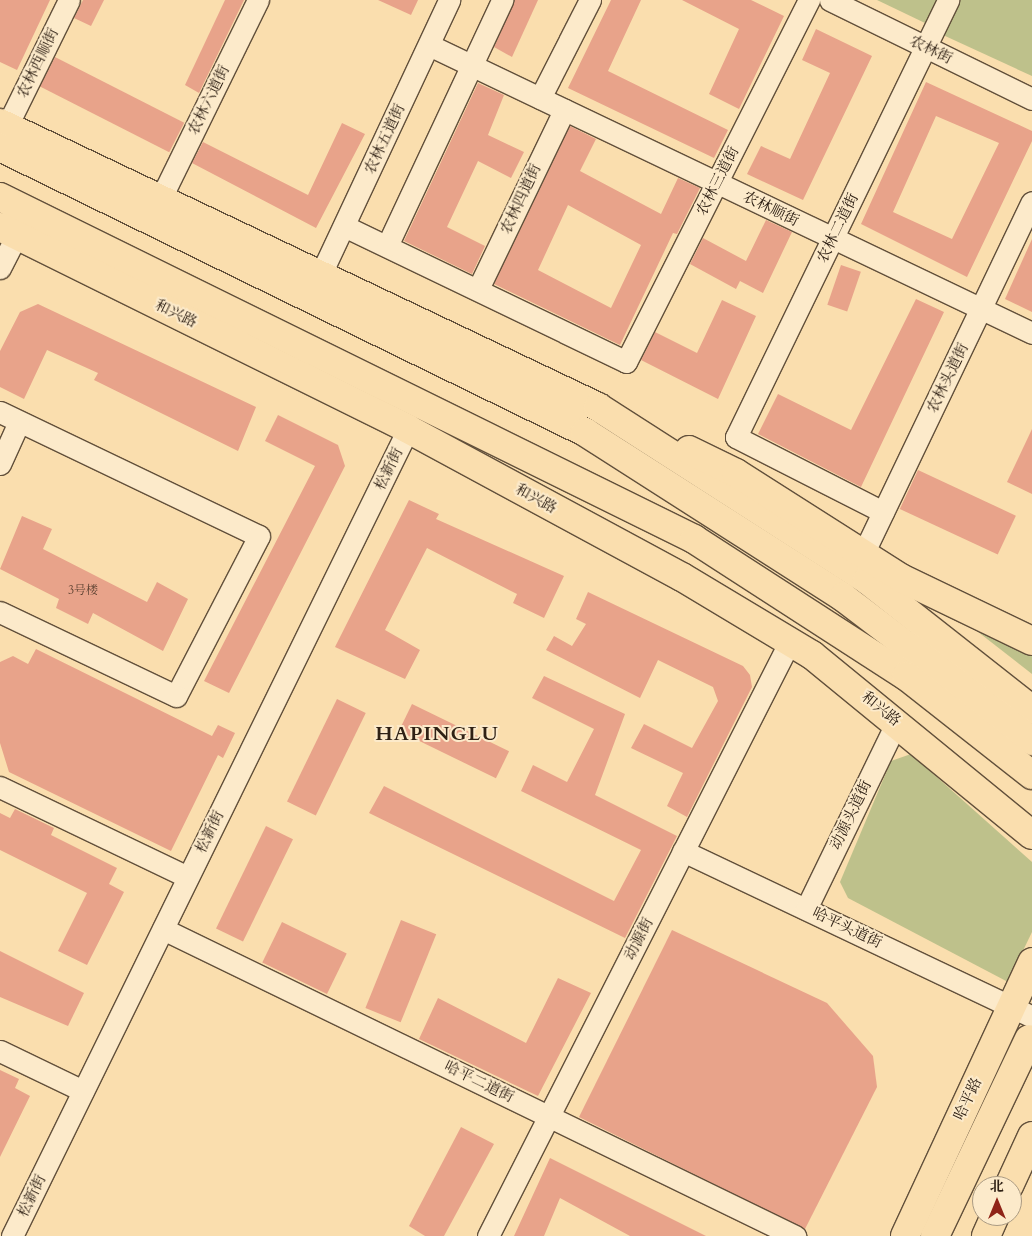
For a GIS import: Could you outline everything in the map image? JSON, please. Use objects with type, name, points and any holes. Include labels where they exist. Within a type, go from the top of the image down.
[{"type":"highway","points":[[2,132],[160,200],[319,278],[736,473],[901,578],[1032,641]]},
{"type":"highway","points":[[2,132],[585,432]]},
{"type":"highway","points":[[0,197],[694,539],[906,676],[1032,775]]},
{"type":"highway","name":"和兴路","points":[[8,231],[398,424],[682,577],[790,641],[897,722],[1032,835]]},
{"type":"highway","points":[[454,341],[585,432],[843,597],[1032,741]]},
{"type":"highway","points":[[598,407],[867,580],[1032,710]]},
{"type":"highway","points":[[398,424],[633,508]]},
{"type":"highway","name":"哈平路","points":[[935,1236],[1024,1021],[1032,962]]},
{"type":"highway","name":"哈平路","points":[[906,1236],[1024,1021]]},
{"type":"highway","points":[[956,1236],[1032,1075]]},
{"type":"highway","points":[[1014,1176],[1032,1136]]},
{"type":"street","name":"农林西顺街","points":[[2,132],[69,0]]},
{"type":"street","name":"农林六道街","points":[[160,200],[258,0]]},
{"type":"street","name":"农林五道街","points":[[319,278],[449,0]]},
{"type":"street","points":[[387,246],[502,0]]},
{"type":"street","points":[[540,98],[590,0]]},
{"type":"street","name":"农林三道街","points":[[478,289],[626,362],[809,0]]},
{"type":"street","name":"农林街","points":[[830,0],[1032,99]]},
{"type":"street","name":"农林二道街","points":[[883,512],[736,437],[948,0]]},
{"type":"street","name":"农林顺街","points":[[429,46],[1032,333]]},
{"type":"street","name":"农林四道街","points":[[478,289],[564,110]]},
{"type":"street","name":"农林头道街","points":[[863,554],[1032,202]]},
{"type":"street","points":[[344,226],[478,289]]},
{"type":"street","points":[[0,268],[8,231]]},
{"type":"street","points":[[0,412],[259,536],[176,696],[0,612]]},
{"type":"street","points":[[0,464],[19,422]]},
{"type":"street","name":"松新街","points":[[12,1236],[188,877],[398,424]]},
{"type":"street","name":"动源街","points":[[488,1236],[790,641]]},
{"type":"street","name":"动源头道街","points":[[806,909],[897,722]]},
{"type":"street","points":[[0,787],[188,877]]},
{"type":"street","name":"哈平头道街","points":[[683,851],[806,909],[1024,1021]]},
{"type":"street","name":"哈平二道街","points":[[163,928],[795,1236]]},
{"type":"street","points":[[0,1051],[83,1091]]},
{"type":"green space","points":[[877,0],[937,0],[925,23]]},
{"type":"green space","points":[[960,0],[1032,0],[1032,76],[943,35]]},
{"type":"green space","points":[[928,593],[1032,642],[1032,674]]},
{"type":"green space","points":[[911,754],[1032,862],[1032,932],[1008,982],[848,898],[840,882],[891,761]]},
{"type":"building","points":[[0,0],[50,0],[17,70],[0,62]]},
{"type":"building","points":[[83,0],[104,0],[91,26],[74,18]]},
{"type":"building","points":[[225,0],[244,0],[199,93],[185,85]]},
{"type":"building","points":[[378,0],[418,0],[411,15]]},
{"type":"building","points":[[514,0],[538,0],[512,57],[494,47]]},
{"type":"building","points":[[611,0],[641,0],[608,71],[728,130],[714,158],[568,88]]},
{"type":"building","points":[[682,0],[751,0],[784,16],[739,109],[709,94],[739,29]]},
{"type":"building","points":[[816,29],[872,56],[803,200],[747,174],[761,146],[790,159],[830,73],[802,60]]},
{"type":"building","points":[[55,57],[184,123],[169,152],[40,86]]},
{"type":"building","points":[[926,82],[1032,131],[1032,141],[967,277],[861,224]],"holes":[[[936,116],[999,143],[952,239],[893,212]]]},
{"type":"building","points":[[478,83],[504,95],[488,135],[524,152],[511,178],[478,161],[447,227],[485,246],[472,274],[404,241]]},
{"type":"building","points":[[342,123],[365,134],[316,228],[192,163],[203,142],[308,195]]},
{"type":"building","points":[[570,126],[596,139],[580,171],[661,214],[678,178],[700,188],[677,234],[673,233],[620,345],[494,284]],"holes":[[[568,205],[641,245],[611,308],[538,270]]]},
{"type":"building","points":[[766,220],[792,232],[763,293],[740,281],[736,289],[690,264],[703,238],[746,261]]},
{"type":"building","points":[[1032,239],[1032,312],[1005,299]]},
{"type":"building","points":[[841,265],[861,272],[847,312],[827,305]]},
{"type":"building","points":[[916,299],[944,312],[861,487],[758,434],[778,394],[851,430]]},
{"type":"building","points":[[722,300],[756,316],[718,399],[641,360],[655,332],[697,353]]},
{"type":"building","points":[[38,304],[256,407],[238,451],[94,380],[98,373],[47,350],[24,399],[0,387],[0,351],[20,312]]},
{"type":"building","points":[[278,415],[338,445],[345,466],[229,693],[204,681],[315,466],[265,441]]},
{"type":"building","points":[[1032,429],[1032,494],[1007,482]]},
{"type":"building","points":[[918,470],[1016,516],[998,555],[900,509]]},
{"type":"building","points":[[409,500],[439,514],[436,519],[564,576],[544,618],[513,603],[517,594],[427,548],[385,630],[420,650],[405,679],[335,647]]},
{"type":"building","points":[[22,516],[52,529],[43,549],[147,602],[157,582],[188,599],[163,651],[93,613],[88,624],[56,608],[59,599],[0,569]]},
{"type":"building","points":[[588,592],[743,666],[750,675],[752,687],[687,817],[667,806],[683,773],[631,748],[644,724],[692,748],[718,701],[713,687],[658,660],[640,698],[546,650],[554,636],[572,646],[586,624],[576,619]]},
{"type":"building","points":[[36,649],[212,736],[218,725],[235,733],[223,758],[218,755],[171,851],[9,772],[0,743],[0,662],[13,656],[28,664]]},
{"type":"building","points":[[544,676],[625,714],[595,795],[677,836],[625,938],[369,813],[384,786],[614,901],[641,850],[521,791],[533,765],[567,782],[594,729],[532,698]]},
{"type":"building","points":[[337,699],[366,713],[316,815],[287,801]]},
{"type":"building","points":[[412,704],[509,751],[496,778],[399,731]]},
{"type":"building","points":[[15,809],[54,828],[51,835],[117,868],[109,884],[124,892],[87,965],[58,951],[87,893],[0,850],[0,813],[10,818]]},
{"type":"building","points":[[266,826],[293,839],[243,942],[216,928]]},
{"type":"building","points":[[401,920],[436,934],[401,1022],[365,1008]]},
{"type":"building","points":[[282,922],[347,954],[327,994],[262,962]]},
{"type":"building","points":[[672,930],[827,1003],[873,1056],[877,1087],[805,1229],[579,1117]]},
{"type":"building","points":[[0,951],[84,993],[68,1026],[0,997]]},
{"type":"building","points":[[558,978],[591,993],[538,1096],[419,1039],[438,998],[526,1043]]},
{"type":"building","points":[[0,1070],[19,1079],[15,1088],[30,1096],[0,1157]]},
{"type":"building","points":[[461,1127],[494,1144],[444,1236],[425,1236],[409,1226]]},
{"type":"building","points":[[550,1158],[706,1236],[630,1236],[560,1198],[544,1236],[514,1236]]},
{"type":"district","name":"HAPINGLU","points":[[437,733]]}]
